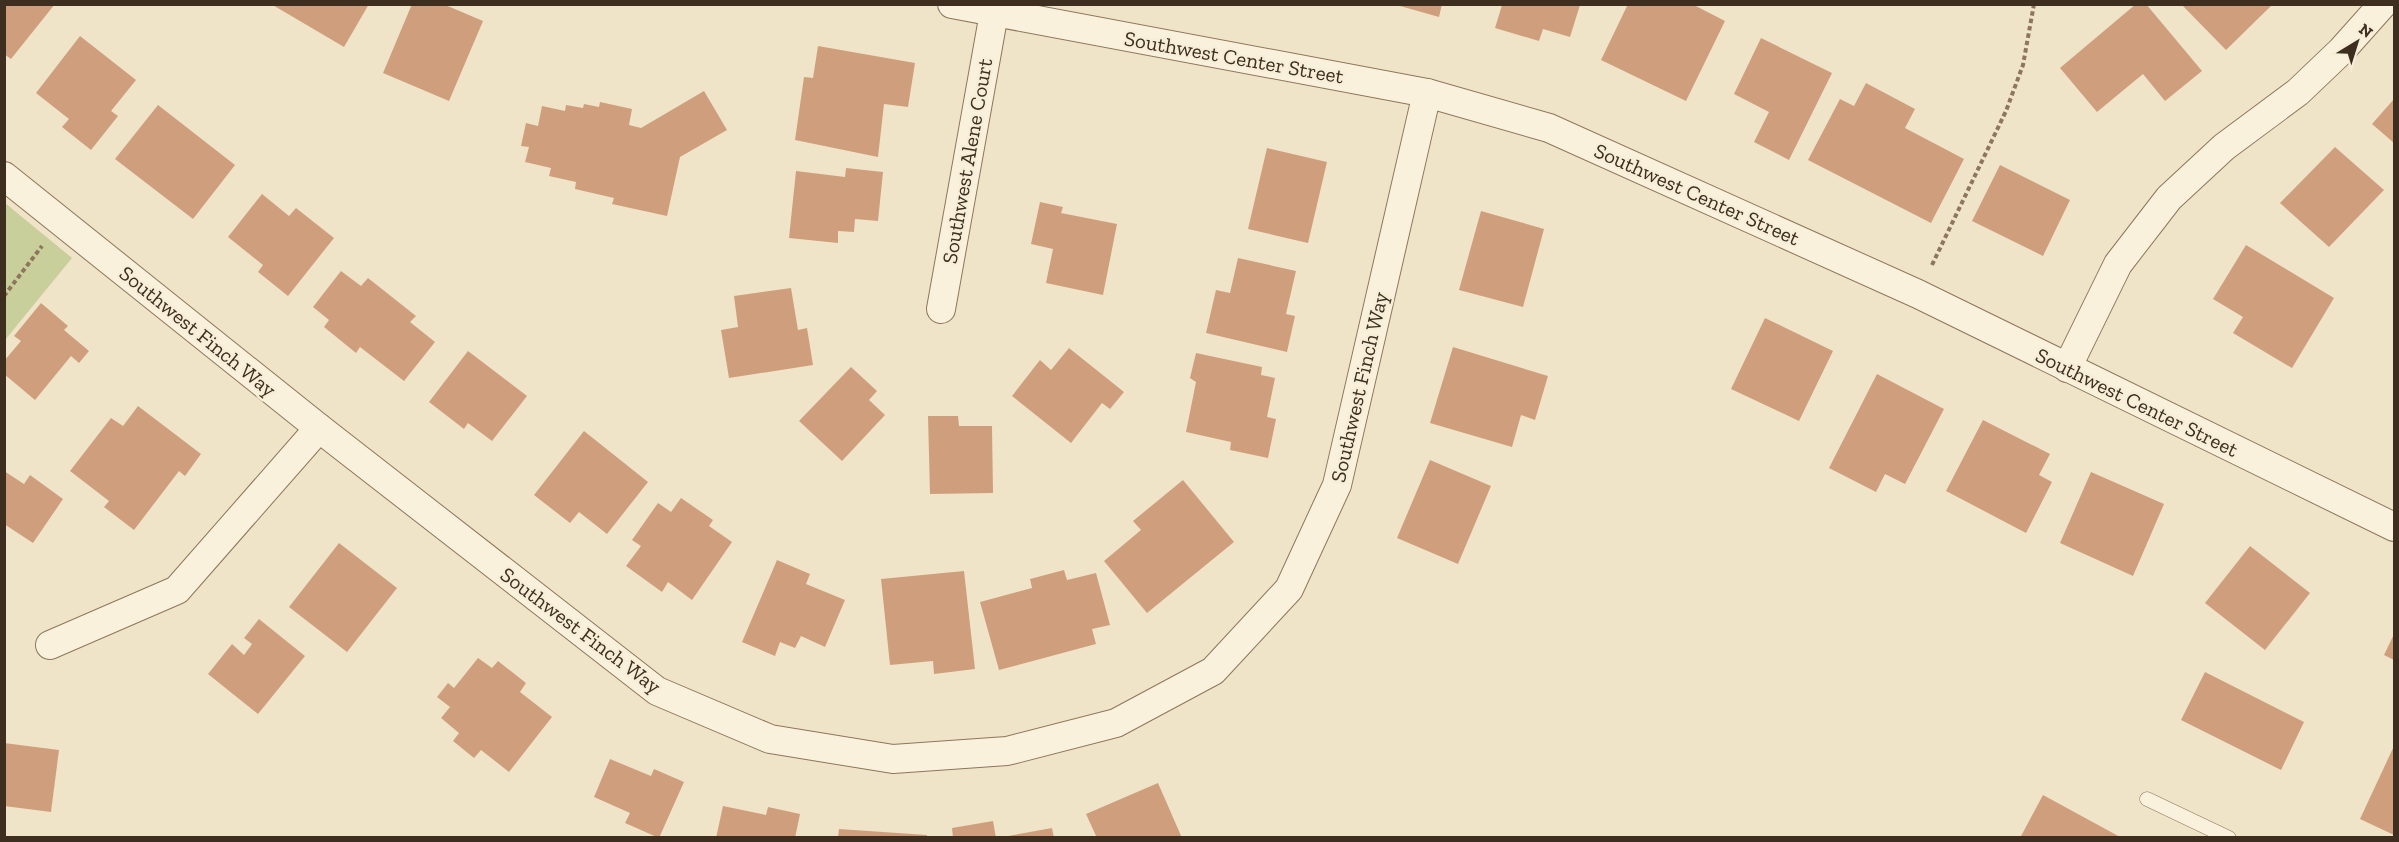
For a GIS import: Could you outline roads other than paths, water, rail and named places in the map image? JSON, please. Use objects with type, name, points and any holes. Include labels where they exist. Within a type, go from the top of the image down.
[{"type":"street","name":"Southwest Center Street","points":[[952,4],[1427,93],[1550,128],[1918,294],[2394,526]]},
{"type":"street","points":[[2067,368],[2118,264],[2169,198],[2224,147],[2298,92],[2341,51],[2383,4]]},
{"type":"street","name":"Southwest Alene Court","points":[[940,309],[994,13]]},
{"type":"street","name":"Southwest Finch Way","points":[[4,176],[319,428],[657,691],[770,739],[892,759],[1007,750],[1116,723],[1213,671],[1289,589],[1337,485],[1427,93]]},
{"type":"street","points":[[50,645],[177,590],[319,428]]},
{"type":"lane","points":[[2147,800],[2229,837]]}]
